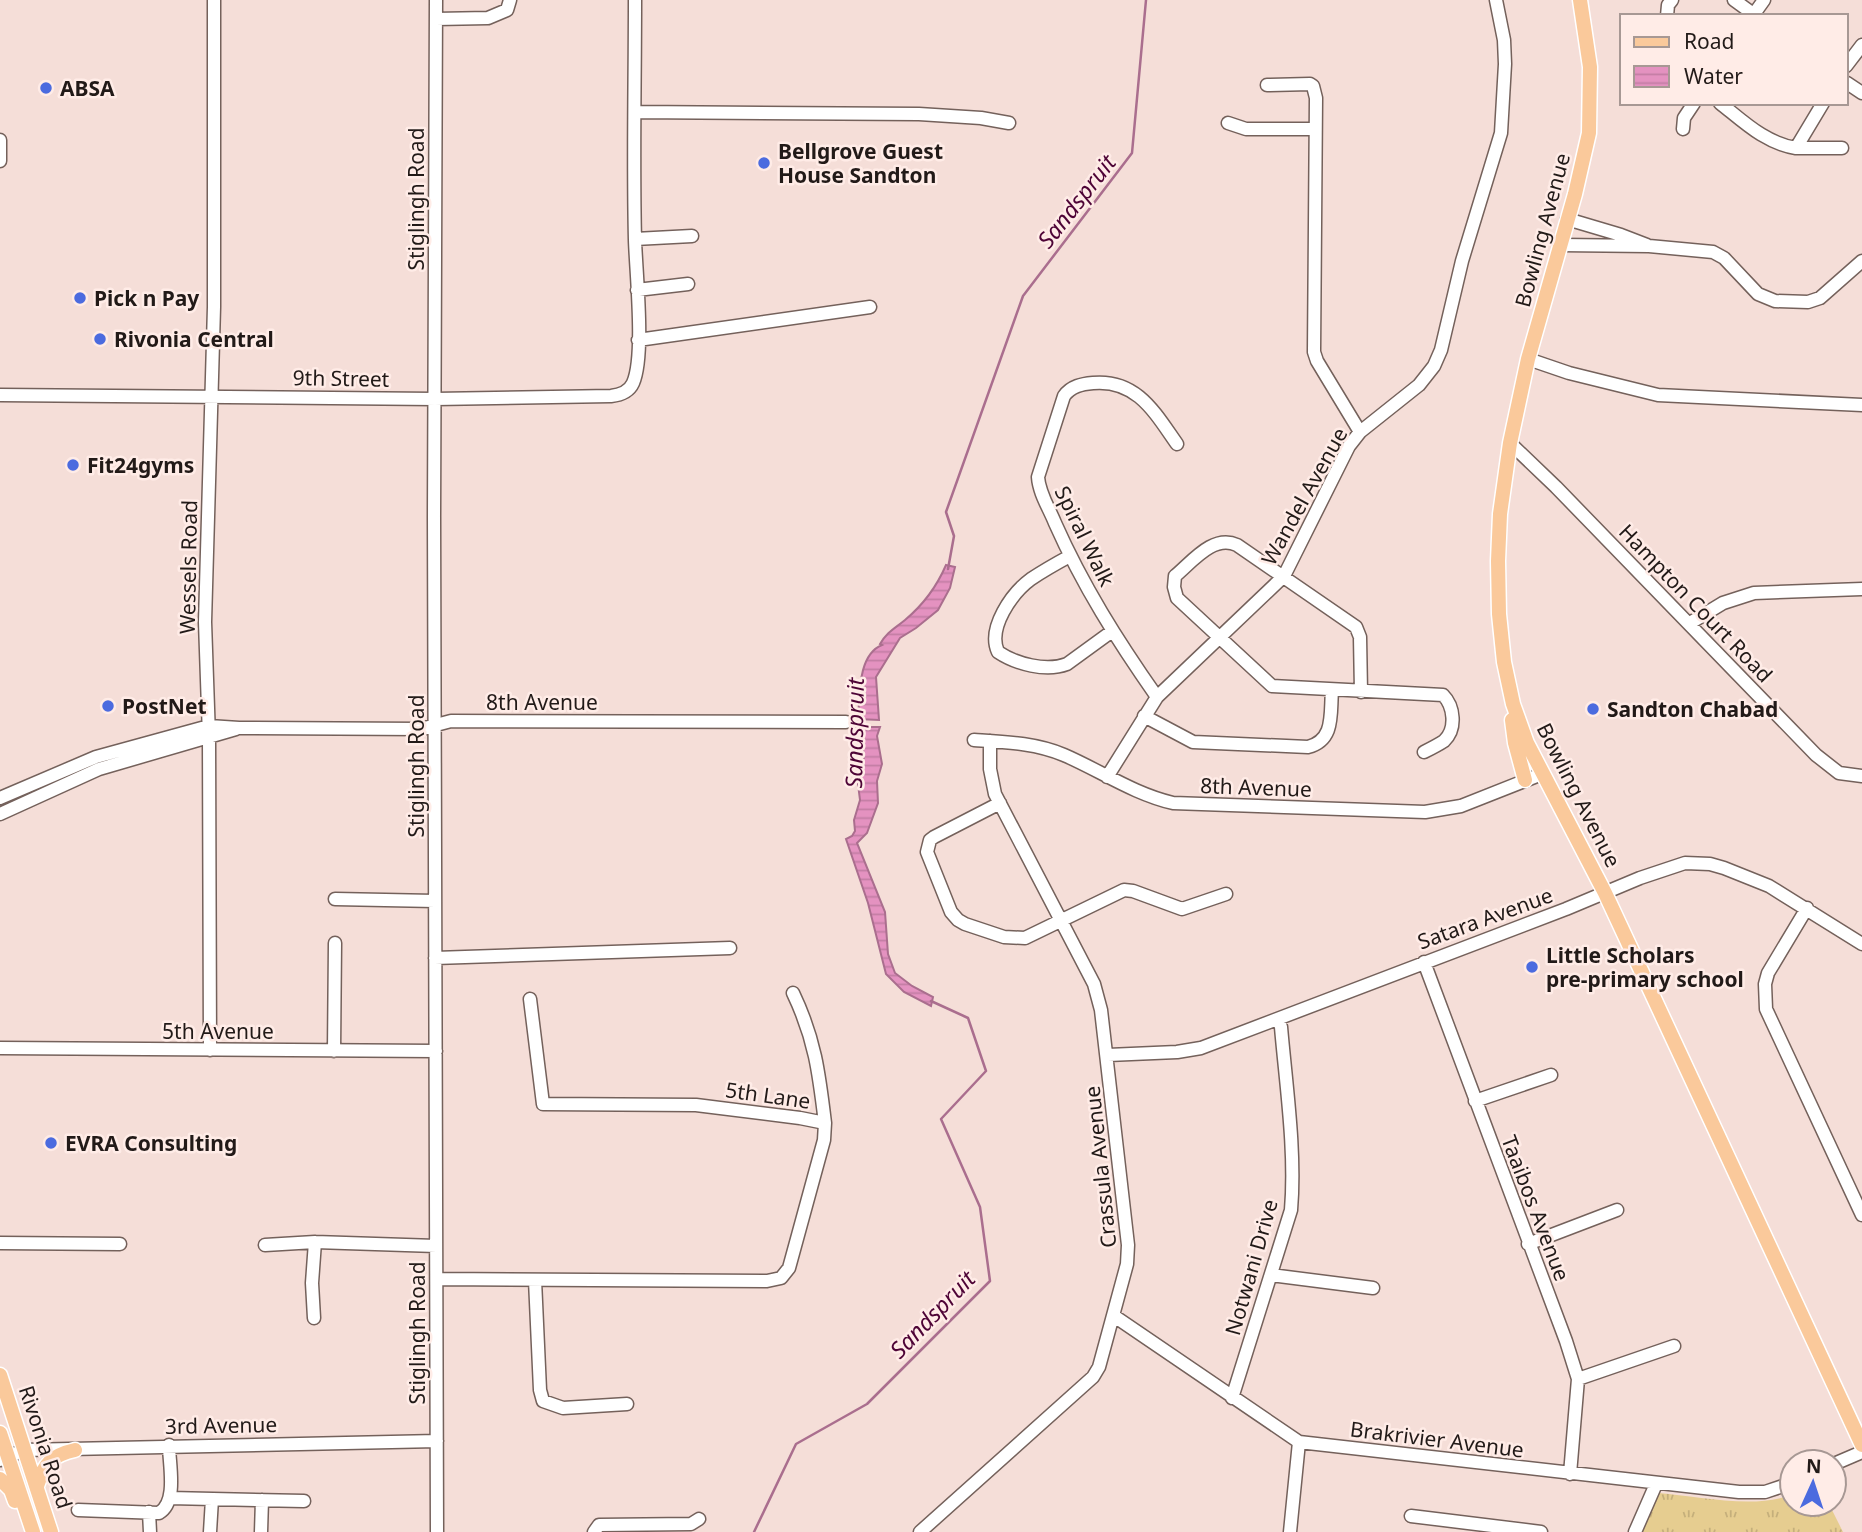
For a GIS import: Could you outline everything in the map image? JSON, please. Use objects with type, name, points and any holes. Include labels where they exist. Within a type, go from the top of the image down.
[{"type":"main road","name":"Bowling Avenue","points":[[1580,0],[1590,67],[1590,123],[1581,169],[1528,359],[1510,443],[1500,514],[1498,561],[1501,635],[1513,704],[1522,733],[1605,893],[1862,1444]]},
{"type":"main road","points":[[1513,704],[1513,734],[1525,780]]},
{"type":"main road","name":"Rivonia Road","points":[[0,1375],[51,1532]]},
{"type":"main road","name":"Rivonia Road","points":[[0,1433],[4,1458],[33,1532]]},
{"type":"main road","points":[[37,1486],[50,1459],[75,1450]]},
{"type":"main road","points":[[0,1479],[11,1490],[25,1532]]},
{"type":"street","name":"Wessels Road","points":[[209,1050],[209,732],[205,622],[213,396],[214,0]]},
{"type":"street","name":"Stiglingh Road","points":[[436,0],[437,1532]]},
{"type":"street","points":[[436,19],[493,17],[507,10],[510,0]]},
{"type":"street","name":"9th Street","points":[[0,395],[435,399],[620,395],[634,382],[638,340],[635,239],[635,0]]},
{"type":"street","name":"Wandel Avenue","points":[[1107,777],[1157,697],[1284,576],[1349,446],[1360,432],[1419,386],[1434,366],[1441,350],[1462,261],[1501,133],[1505,64],[1504,40],[1496,0]]},
{"type":"street","points":[[1734,0],[1754,14]]},
{"type":"street","points":[[1848,65],[1862,45]]},
{"type":"street","points":[[1267,85],[1313,86],[1316,98],[1314,352],[1360,432]]},
{"type":"street","points":[[1683,129],[1684,118],[1692,105]]},
{"type":"street","points":[[1722,105],[1761,136],[1782,146],[1842,148]]},
{"type":"street","points":[[1796,148],[1822,105]]},
{"type":"street","points":[[635,113],[919,114],[981,118],[1009,123]]},
{"type":"street","points":[[1228,122],[1246,129],[1315,129]]},
{"type":"street","points":[[0,140],[0,160]]},
{"type":"street","points":[[1567,219],[1649,246]]},
{"type":"street","points":[[635,239],[692,236]]},
{"type":"street","points":[[1560,245],[1618,248],[1649,246],[1717,253],[1758,294],[1775,301],[1808,302],[1820,298],[1862,261]]},
{"type":"street","points":[[637,290],[688,284]]},
{"type":"street","points":[[638,340],[870,307]]},
{"type":"street","points":[[1528,359],[1569,373],[1658,395],[1862,405]]},
{"type":"street","name":"Spiral Walk","points":[[1157,697],[1111,632],[1069,556],[1040,490],[1038,477],[1068,391],[1084,384],[1099,383],[1125,388],[1147,402],[1177,444]]},
{"type":"street","name":"Hampton Court Road","points":[[1510,443],[1528,458],[1830,768],[1849,776],[1862,776]]},
{"type":"street","points":[[1361,692],[1360,638],[1356,627],[1237,545],[1222,541],[1214,544],[1175,576],[1177,598],[1272,686],[1332,691],[1443,695],[1450,705],[1452,726],[1444,740],[1424,752]]},
{"type":"street","points":[[1069,556],[1025,584],[1005,609],[997,624],[994,639],[996,648],[1001,654],[1017,660],[1041,667],[1059,667],[1111,632]]},
{"type":"street","points":[[1689,623],[1723,603],[1754,593],[1862,589]]},
{"type":"street","points":[[1144,716],[1188,741],[1308,747],[1328,735],[1332,691]]},
{"type":"street","name":"8th Avenue","points":[[98,763],[209,732],[239,728],[421,729],[451,722],[478,721],[846,722]]},
{"type":"street","name":"8th Avenue","points":[[974,740],[1030,745],[1064,755],[1154,799],[1174,803],[1425,812],[1461,806],[1542,774]]},
{"type":"street","name":"Crassula Avenue","points":[[920,1532],[1094,1377],[1114,1316],[1128,1252],[1108,1055],[1094,984],[995,794],[990,769],[990,741]]},
{"type":"street","points":[[0,798],[98,763]]},
{"type":"street","points":[[0,814],[98,763]]},
{"type":"street","points":[[1000,803],[930,840],[927,852],[951,912],[965,924],[1011,939],[1025,938],[1125,890],[1182,909],[1226,894]]},
{"type":"street","name":"Satara Avenue","points":[[1108,1055],[1177,1052],[1201,1048],[1671,866],[1696,862],[1724,868],[1769,886],[1862,944]]},
{"type":"street","points":[[335,899],[435,901]]},
{"type":"street","points":[[1807,908],[1768,973],[1765,984],[1766,1009],[1862,1214]]},
{"type":"street","points":[[334,1051],[335,943]]},
{"type":"street","points":[[435,958],[730,948]]},
{"type":"street","name":"Taaibos Avenue","points":[[1424,962],[1578,1379],[1570,1474]]},
{"type":"street","points":[[793,993],[813,1039],[825,1123]]},
{"type":"street","name":"5th Lane","points":[[530,999],[543,1104],[696,1105],[825,1123],[824,1140],[789,1268],[780,1278],[767,1281],[535,1280]]},
{"type":"street","name":"Notwani Drive","points":[[1232,1398],[1288,1224],[1292,1191],[1286,1083],[1278,1019]]},
{"type":"street","name":"5th Avenue","points":[[0,1048],[436,1051]]},
{"type":"street","points":[[1475,1101],[1551,1075]]},
{"type":"street","points":[[1528,1244],[1617,1210]]},
{"type":"street","points":[[314,1318],[312,1283],[315,1242]]},
{"type":"street","points":[[265,1245],[315,1242],[436,1246]]},
{"type":"street","points":[[0,1243],[120,1244]]},
{"type":"street","points":[[1271,1275],[1373,1288]]},
{"type":"street","points":[[437,1279],[535,1280],[540,1390],[543,1401],[563,1408],[627,1404]]},
{"type":"street","name":"Brakrivier Avenue","points":[[1114,1316],[1299,1442],[1656,1484],[1755,1493],[1778,1489]]},
{"type":"street","points":[[1578,1379],[1674,1346]]},
{"type":"street","name":"3rd Avenue","points":[[4,1458],[24,1450],[437,1441]]},
{"type":"street","points":[[1290,1532],[1299,1442]]},
{"type":"street","points":[[78,1510],[163,1511],[170,1498],[169,1445]]},
{"type":"street","points":[[1635,1532],[1656,1484]]},
{"type":"street","points":[[170,1498],[304,1501]]},
{"type":"street","points":[[210,1532],[212,1499]]},
{"type":"street","points":[[261,1532],[262,1500]]},
{"type":"street","points":[[149,1512],[150,1532]]},
{"type":"street","points":[[1411,1516],[1541,1532]]},
{"type":"street","points":[[594,1532],[599,1525],[691,1524],[699,1519]]},
{"type":"green space","points":[[1659,1493],[1745,1502],[1778,1499],[1778,1518],[1836,1518],[1843,1532],[1641,1532]]},
{"type":"water","points":[[946,565],[955,567],[950,588],[938,610],[900,638],[876,677],[879,720],[858,719],[861,678],[868,658],[882,645],[880,644],[888,634],[924,602]]},
{"type":"water","points":[[851,727],[880,727],[877,736],[882,764],[877,781],[878,803],[867,833],[857,843],[885,912],[888,954],[895,973],[933,997],[931,1006],[904,992],[886,974],[868,903],[846,839],[855,831],[854,820],[860,800],[858,784],[864,754],[859,734]]},
{"type":"waterway","name":"Sandspruit","points":[[948,569],[954,536],[946,512],[1023,296],[1132,153],[1146,0]]},
{"type":"waterway","name":"Sandspruit","points":[[754,1532],[796,1444],[867,1404],[990,1281],[980,1207],[941,1119],[986,1071],[968,1018],[931,1001]]},
{"type":"place","name":"ABSA","points":[[46,88]]},
{"type":"place","name":"Bellgrove Guest House Sandton","points":[[764,163]]},
{"type":"place","name":"Pick n Pay","points":[[80,298]]},
{"type":"place","name":"Rivonia Central","points":[[100,339]]},
{"type":"place","name":"Fit24gyms","points":[[73,465]]},
{"type":"place","name":"PostNet","points":[[108,706]]},
{"type":"place","name":"Sandton Chabad","points":[[1593,709]]},
{"type":"place","name":"Little Scholars pre-primary school","points":[[1532,967]]},
{"type":"place","name":"EVRA Consulting","points":[[51,1143]]}]
